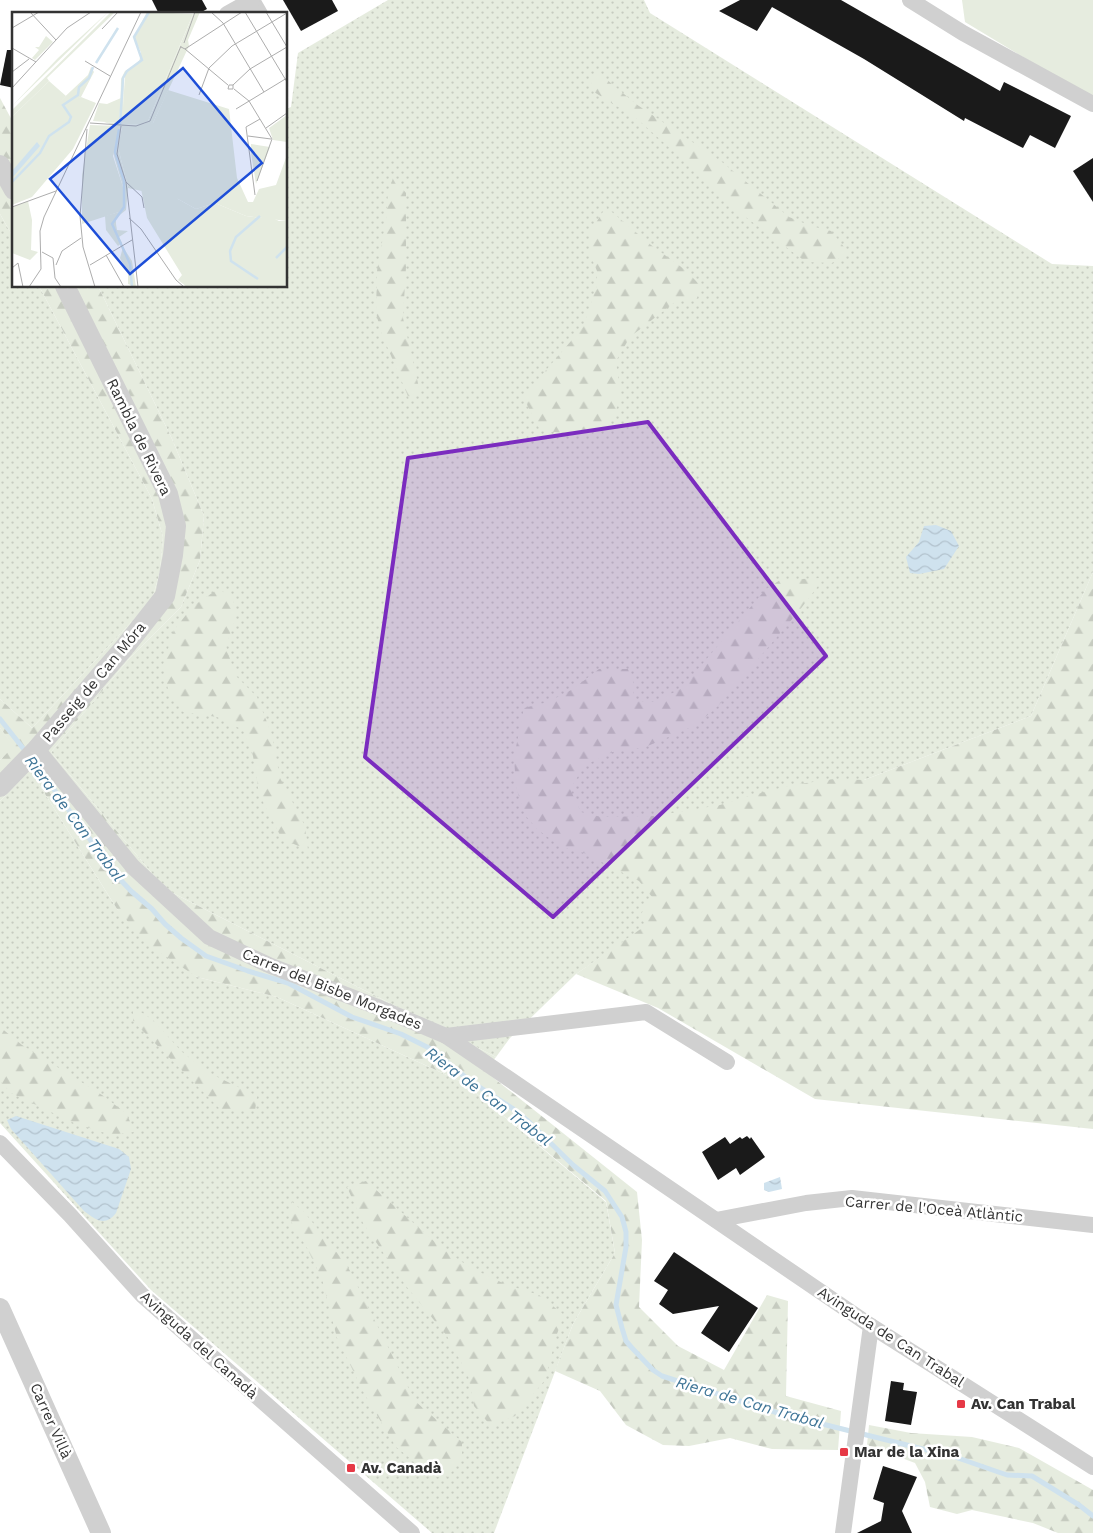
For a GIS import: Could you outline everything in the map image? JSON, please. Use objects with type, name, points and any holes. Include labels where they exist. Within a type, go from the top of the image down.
[{"type":"street","points":[[231,12],[252,0],[259,12]]},
{"type":"street","points":[[910,0],[963,33],[1093,104]]},
{"type":"street","points":[[0,165],[12,186]]},
{"type":"street","name":"Rambla de Rivera","points":[[66,288],[168,494],[176,526],[174,555],[165,596]]},
{"type":"street","name":"Passeig de Can Móra","points":[[0,787],[33,753],[124,648],[165,596]]},
{"type":"street","name":"Carrer del Bisbe Morgades","points":[[33,753],[133,867],[209,937],[271,966],[446,1036],[716,1220]]},
{"type":"street","points":[[446,1036],[646,1012],[727,1062]]},
{"type":"street","name":"Avinguda del Canadà","points":[[0,1143],[70,1215],[142,1295],[412,1533]]},
{"type":"street","name":"Carrer de l'Oceà Atlàntic","points":[[716,1220],[806,1203],[852,1198],[1093,1225]]},
{"type":"street","name":"Avinguda de Can Trabal","points":[[716,1220],[871,1326],[1093,1467]]},
{"type":"street","name":"Carrer Villà","points":[[0,1308],[101,1533]]},
{"type":"street","points":[[843,1533],[871,1326]]},
{"type":"highlighted area","points":[[648,422],[826,656],[553,917],[365,757],[408,458]]},
{"type":"green space","points":[[388,0],[644,0],[650,13],[1052,264],[1093,266],[1093,572],[1031,716],[864,780],[576,974],[510,1038],[496,1057],[165,889],[51,752],[129,659],[181,607],[200,560],[204,516],[172,439],[99,288],[288,288],[288,108],[291,107],[298,53]]},
{"type":"green space","points":[[962,0],[1093,0],[1093,99],[965,22]]},
{"type":"green space","points":[[600,74],[636,104],[722,162],[789,217],[811,226],[831,231],[848,252],[832,263],[806,262],[724,201],[689,165],[636,118],[594,92],[589,76]]},
{"type":"green space","points":[[0,98],[12,120],[12,235],[0,214]]},
{"type":"green space","points":[[393,178],[406,193],[406,267],[403,318],[420,392],[410,401],[381,332],[376,313],[377,271],[386,220],[388,194]]},
{"type":"green space","points":[[606,207],[651,245],[684,269],[700,285],[697,298],[675,302],[630,337],[616,361],[619,402],[608,429],[574,432],[540,430],[523,397],[583,327],[597,285],[597,271],[590,254],[590,232]]},
{"type":"green space","points":[[0,214],[12,235],[12,288],[40,288],[152,499],[163,537],[160,571],[152,600],[32,728],[0,699]]},
{"type":"green space","points":[[40,288],[99,288],[172,439],[204,516],[200,560],[181,607],[129,659],[51,752],[165,889],[496,1057],[485,1071],[637,1192],[642,1240],[639,1307],[678,1346],[724,1370],[767,1295],[788,1301],[786,1396],[841,1411],[838,1450],[772,1449],[730,1438],[689,1446],[663,1445],[626,1425],[600,1391],[555,1371],[573,1324],[615,1253],[606,1201],[464,1083],[277,997],[197,977],[147,944],[117,909],[30,770],[0,801],[0,760],[13,746],[0,728],[0,699],[32,728],[152,600],[160,571],[163,537],[152,499]]},
{"type":"green space","points":[[1093,572],[1093,1129],[815,1099],[658,1008],[576,974],[645,926],[641,914],[652,897],[639,881],[584,853],[561,847],[537,829],[525,815],[516,787],[514,757],[524,708],[548,702],[573,689],[599,669],[628,669],[634,684],[633,701],[656,702],[682,688],[765,590],[780,580],[824,578],[799,611],[718,706],[696,725],[643,748],[617,750],[585,765],[570,789],[581,812],[601,817],[654,816],[720,805],[792,785],[834,779],[864,780],[1031,716]]},
{"type":"green space","points":[[218,589],[233,597],[236,617],[226,646],[235,675],[257,697],[272,735],[280,778],[305,826],[308,850],[282,839],[259,794],[253,756],[243,730],[217,717],[183,712],[168,689],[163,665],[174,630],[193,606]]},
{"type":"green space","points":[[0,728],[14,746],[0,760]]},
{"type":"green space","points":[[30,770],[117,909],[197,977],[277,997],[464,1083],[606,1202],[615,1253],[573,1324],[494,1533],[432,1533],[151,1290],[0,1123],[0,801]]},
{"type":"green space","points":[[133,1007],[153,1020],[181,1051],[207,1072],[257,1096],[255,1111],[220,1109],[133,1021]]},
{"type":"green space","points":[[0,1027],[22,1045],[102,1095],[127,1114],[134,1132],[111,1135],[74,1123],[11,1093],[0,1081]]},
{"type":"green space","points":[[366,1181],[443,1249],[471,1268],[507,1285],[539,1295],[564,1315],[545,1380],[515,1416],[491,1426],[474,1406],[468,1375],[447,1336],[406,1286],[363,1223],[347,1187]]},
{"type":"green space","points":[[292,1202],[304,1212],[347,1265],[415,1401],[462,1442],[462,1460],[447,1477],[434,1477],[396,1447],[365,1395],[337,1338],[322,1279],[307,1248],[290,1220]]},
{"type":"green space","points":[[869,1425],[911,1433],[972,1437],[1019,1448],[1093,1490],[1093,1533],[1058,1533],[1033,1523],[972,1510],[957,1514],[930,1507],[925,1482],[915,1463],[867,1445]]},
{"type":"water","points":[[936,525],[951,531],[959,546],[944,569],[919,574],[910,573],[906,557],[919,542],[924,526]]},
{"type":"water","points":[[16,1116],[119,1149],[129,1157],[131,1169],[116,1213],[112,1217],[108,1220],[100,1221],[84,1211],[11,1129],[7,1120]]},
{"type":"water","points":[[780,1177],[782,1189],[769,1192],[764,1190],[764,1183]]},
{"type":"building","points":[[152,0],[202,0],[207,9],[202,12],[158,12]]},
{"type":"building","points":[[283,0],[332,0],[338,11],[301,31]]},
{"type":"building","points":[[740,0],[841,0],[1000,91],[1004,82],[1071,116],[1055,148],[1030,135],[1023,148],[965,118],[964,121],[864,59],[772,7],[757,31],[719,11]]},
{"type":"building","points":[[7,50],[12,50],[12,88],[0,85]]},
{"type":"building","points":[[1093,158],[1093,202],[1073,171]]},
{"type":"building","points":[[747,1136],[750,1139],[751,1137],[765,1157],[740,1175],[736,1168],[718,1180],[702,1152],[725,1137],[730,1144],[740,1137],[742,1139]]},
{"type":"building","points":[[674,1252],[758,1308],[729,1352],[701,1333],[719,1306],[673,1314],[659,1304],[668,1290],[654,1281]]},
{"type":"building","points":[[891,1381],[904,1383],[903,1390],[917,1392],[911,1425],[885,1421]]},
{"type":"building","points":[[883,1466],[917,1477],[902,1511],[912,1533],[857,1533],[881,1521],[884,1503],[873,1499]]},
{"type":"waterway","name":"Riera de Can Trabal","points":[[0,719],[26,752]]},
{"type":"waterway","name":"Riera de Can Trabal","points":[[32,759],[115,874],[181,938],[206,956],[288,983],[352,1017],[401,1034],[431,1049],[470,1081],[512,1108],[528,1121],[573,1165],[605,1191],[622,1217],[626,1232],[626,1247],[616,1305],[622,1328],[626,1341],[653,1370],[662,1376],[778,1413],[955,1457],[1007,1475],[1032,1476],[1079,1505],[1093,1516]]},
{"type":"place","name":"Av. Can Trabal","points":[[961,1404]]},
{"type":"place","name":"Mar de la Xina","points":[[844,1452]]},
{"type":"place","name":"Av. Canadà","points":[[351,1468]]}]
